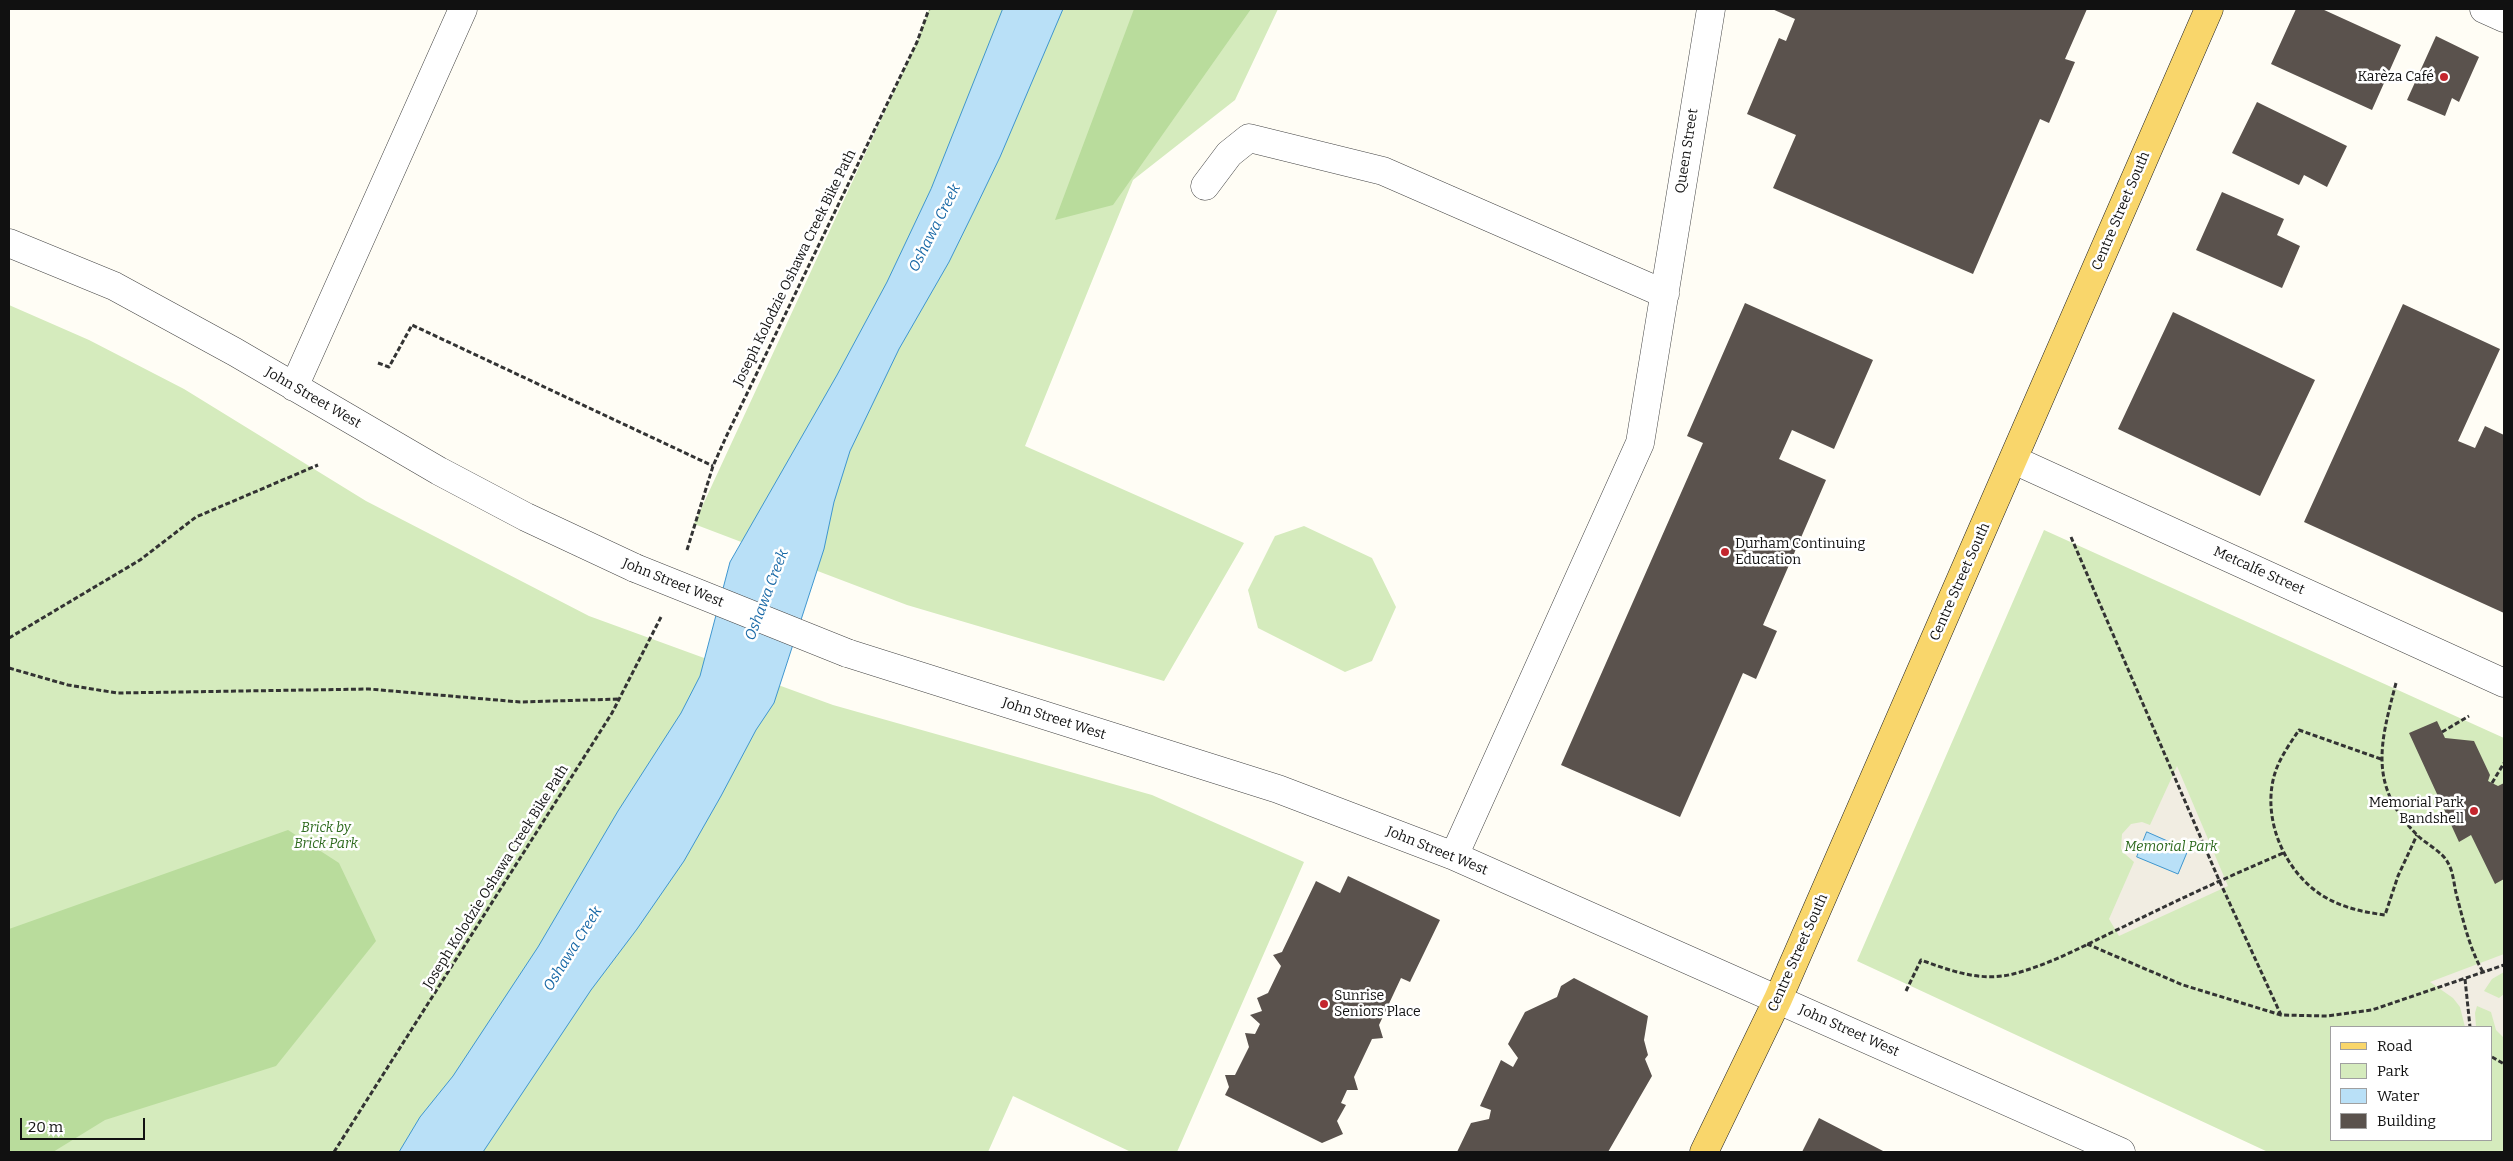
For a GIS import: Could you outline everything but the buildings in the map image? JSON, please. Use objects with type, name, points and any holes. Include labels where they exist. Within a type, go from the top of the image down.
[{"type":"main road","name":"Centre Street South","points":[[1704,1152],[1778,999],[2209,9]]},
{"type":"street","points":[[294,387],[463,9]]},
{"type":"street","name":"Queen Street","points":[[1454,856],[1640,443],[1711,9]]},
{"type":"street","points":[[2484,9],[2504,18]]},
{"type":"street","points":[[1205,186],[1229,154],[1249,138],[1258,140],[1384,171],[1665,294]]},
{"type":"street","name":"John Street West","points":[[9,243],[114,286],[294,387],[438,471],[526,517],[635,568],[847,654],[1278,789],[1454,856],[2121,1152]]},
{"type":"street","name":"Metcalfe Street","points":[[2014,460],[2504,683]]},
{"type":"path","name":"Joseph Kolodzie Oshawa Creek Bike Path","points":[[690,541],[713,466],[917,42],[929,9]]},
{"type":"path","points":[[378,363],[389,367],[412,325],[713,466]]},
{"type":"path","points":[[9,638],[140,560],[196,517],[318,465]]},
{"type":"path","points":[[2071,537],[2219,880],[2281,1015]]},
{"type":"path","name":"Joseph Kolodzie Oshawa Creek Bike Path","points":[[334,1152],[405,1043],[620,699],[662,615]]},
{"type":"path","points":[[9,668],[68,685],[117,693],[165,694],[369,689],[520,702],[620,699]]},
{"type":"path","points":[[2396,683],[2384,730],[2381,759],[2384,782],[2393,806],[2417,835],[2448,862],[2465,927],[2483,972]]},
{"type":"path","points":[[2442,732],[2469,716]]},
{"type":"path","points":[[2381,759],[2299,730],[2276,769],[2270,794],[2272,820],[2283,853],[2302,877],[2323,896],[2352,910],[2385,915],[2398,876],[2417,835]]},
{"type":"path","points":[[2492,783],[2504,763]]},
{"type":"path","points":[[1906,991],[1921,960],[1951,971],[1977,976],[2012,974],[2087,944],[2219,880],[2283,853]]},
{"type":"path","points":[[2087,944],[2182,984],[2281,1015],[2327,1016],[2372,1010],[2504,965]]},
{"type":"path","points":[[2465,979],[2470,1026]]},
{"type":"path","points":[[2493,1058],[2504,1064]]},
{"type":"green space","points":[[929,9],[1278,9],[1235,100],[1133,180],[1025,446],[1244,543],[1164,681],[907,605],[694,524],[917,42]]},
{"type":"green space","points":[[1134,9],[1251,9],[1113,205],[1055,220]]},
{"type":"green space","name":"Brick by Brick Park","points":[[9,305],[89,340],[184,389],[366,501],[589,616],[833,705],[1152,795],[1304,862],[1177,1152],[1131,1152],[1013,1096],[988,1152],[9,1152]]},
{"type":"green space","points":[[1304,526],[1372,558],[1396,607],[1372,661],[1345,672],[1258,628],[1248,590],[1275,536]]},
{"type":"green space","name":"Memorial Park","points":[[2044,530],[2504,738],[2504,1152],[2268,1152],[1857,961]]},
{"type":"green space","points":[[288,830],[339,863],[376,941],[276,1066],[105,1120],[53,1152],[9,1152],[9,929]]},
{"type":"shaded area","points":[[2177,766],[2228,886],[2119,936],[2109,919],[2134,862],[2121,849],[2122,834],[2131,824],[2142,822],[2150,825]],"holes":[[[2147,833],[2188,850],[2178,874],[2137,857]]]},
{"type":"shaded area","points":[[2504,954],[2504,972],[2492,979],[2484,991],[2499,998],[2504,994],[2504,1038],[2496,1030],[2491,1012],[2477,1006],[2475,1013],[2476,1026],[2465,1026],[2460,1007],[2453,998],[2430,982]]},
{"type":"water","name":"Oshawa Creek","points":[[1003,9],[1063,9],[1000,157],[974,211],[949,262],[899,349],[850,451],[834,502],[824,549],[774,703],[756,730],[684,861],[637,929],[591,990],[483,1152],[399,1152],[420,1117],[453,1076],[538,947],[618,811],[681,713],[700,676],[730,562],[837,375],[887,282],[931,189]]},
{"type":"water","points":[[2147,832],[2188,850],[2178,874],[2137,857]]},
{"type":"place","name":"Karèza Café","points":[[2444,77]]},
{"type":"place","name":"Durham Continuing Education","points":[[1725,552]]},
{"type":"place","name":"Memorial Park Bandshell","points":[[2474,811]]},
{"type":"place","name":"Sunrise Seniors Place","points":[[1324,1004]]}]
